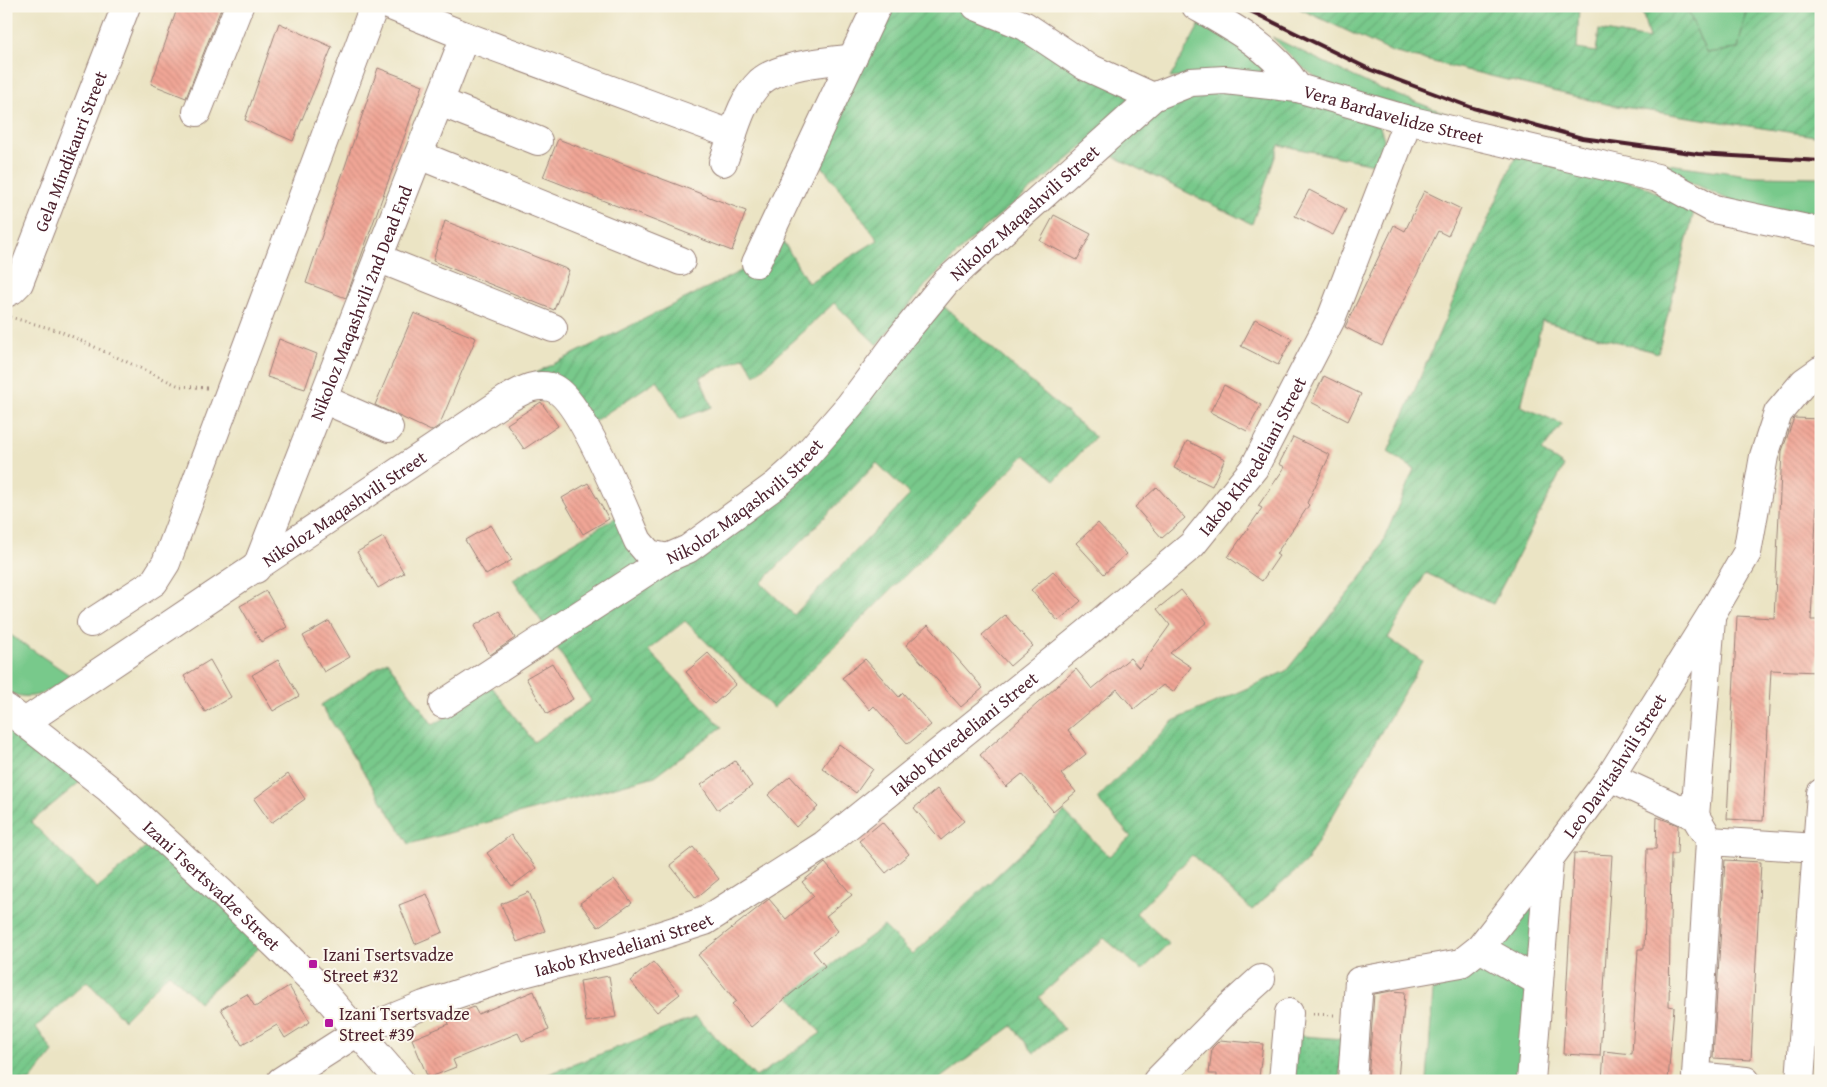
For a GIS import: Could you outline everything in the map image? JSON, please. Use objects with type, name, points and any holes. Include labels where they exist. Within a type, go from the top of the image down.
[{"type":"street","name":"Gela Mindikauri Street","points":[[6,293],[12,290],[19,282],[126,6]]},
{"type":"street","points":[[197,112],[239,6]]},
{"type":"street","points":[[92,623],[154,582],[166,563],[374,6]]},
{"type":"street","points":[[391,6],[466,36],[733,135]]},
{"type":"street","points":[[756,263],[877,6]]},
{"type":"street","points":[[976,6],[1025,26],[1086,66],[1153,97]]},
{"type":"street","points":[[1196,6],[1245,33],[1284,67],[1298,88]]},
{"type":"street","name":"Nikoloz Maqashvili 2nd Dead End","points":[[256,569],[466,36]]},
{"type":"street","points":[[723,162],[747,100],[761,82],[782,70],[853,58]]},
{"type":"street","name":"Vera Bardavelidze Street","points":[[1153,97],[1191,82],[1225,80],[1298,88],[1408,120],[1657,178],[1714,209],[1821,232]]},
{"type":"street","name":"Nikoloz Maqashvili Street","points":[[16,715],[256,569],[507,399],[532,386],[552,387],[567,400],[591,438],[638,541],[649,554],[667,558],[688,549],[777,484],[797,466],[850,405],[900,336],[946,282],[1153,97]]},
{"type":"street","points":[[440,102],[538,140]]},
{"type":"street","name":"Iakob Khvedeliani Street","points":[[281,1081],[356,1033],[424,1005],[508,977],[618,949],[705,921],[824,845],[1086,634],[1192,545],[1254,468],[1331,319],[1408,120]]},
{"type":"street","points":[[419,155],[681,261]]},
{"type":"street","points":[[378,258],[553,328]]},
{"type":"street","name":"Leo Davitashvili Street","points":[[1352,1081],[1359,981],[1461,963],[1480,948],[1549,859],[1610,777],[1711,615],[1747,553],[1764,456],[1778,413],[1804,382],[1821,370]]},
{"type":"street","points":[[323,400],[389,428]]},
{"type":"street","points":[[442,704],[667,558]]},
{"type":"street","points":[[1711,615],[1695,816],[1710,842],[1696,1076],[1746,1081]]},
{"type":"street","name":"Izani Tsertsvadze Street","points":[[16,715],[108,788],[221,892],[315,983],[356,1033],[400,1081]]},
{"type":"street","points":[[1610,777],[1695,816]]},
{"type":"street","points":[[1807,1079],[1820,808]]},
{"type":"street","points":[[1710,842],[1817,848]]},
{"type":"street","points":[[1531,1081],[1549,859]]},
{"type":"street","points":[[1480,948],[1539,982]]},
{"type":"street","points":[[1157,1081],[1230,1007],[1261,979]]},
{"type":"street","points":[[1283,1081],[1289,1013]]},
{"type":"path","points":[[6,316],[60,331],[179,386],[216,388],[235,378]]},
{"type":"green space","points":[[888,6],[950,6],[1023,34],[1129,92],[1132,107],[979,232],[929,281],[877,345],[834,303],[755,375],[744,357],[700,377],[712,407],[680,419],[657,380],[593,422],[519,381],[741,271],[777,231],[808,283],[878,240],[812,153]]},
{"type":"green space","points":[[1294,6],[1579,6],[1577,49],[1596,52],[1599,30],[1649,39],[1641,6],[1686,6],[1706,53],[1738,49],[1747,6],[1821,6],[1821,137],[1610,105],[1392,52]]},
{"type":"green space","points":[[1686,6],[1747,6],[1738,49],[1706,53]]},
{"type":"green space","points":[[1205,15],[1274,71],[1170,78]]},
{"type":"green space","points":[[1272,37],[1371,85],[1495,132],[1325,84],[1302,67]]},
{"type":"green space","points":[[1239,91],[1353,113],[1380,127],[1384,139],[1379,165],[1279,145],[1252,224],[1108,154],[1156,108],[1187,93]]},
{"type":"green space","points":[[1576,151],[1754,176],[1821,177],[1821,219],[1731,201],[1697,185]]},
{"type":"green space","points":[[1516,155],[1640,184],[1694,212],[1658,353],[1542,321],[1521,406],[1562,424],[1542,451],[1564,466],[1493,604],[1426,573],[1388,638],[1422,661],[1306,862],[1252,910],[1192,855],[1136,913],[1169,944],[1142,970],[1104,938],[1039,997],[1064,1029],[1034,1053],[1012,1026],[937,1081],[531,1081],[696,1017],[756,1077],[821,1033],[789,996],[884,926],[913,955],[1064,812],[1109,856],[1131,837],[1097,799],[1173,721],[1286,671],[1375,560],[1414,469],[1388,452]]},
{"type":"green space","points":[[942,305],[1095,437],[1055,480],[1025,455],[773,708],[685,621],[648,650],[722,727],[655,776],[409,844],[321,705],[387,661],[433,725],[492,687],[534,742],[591,701],[552,640],[727,531]],"holes":[[[877,463],[910,495],[794,615],[761,583]]]},
{"type":"green space","points":[[618,516],[644,566],[547,630],[513,579]]},
{"type":"green space","points":[[6,632],[71,676],[48,691],[33,696],[16,695],[6,692]]},
{"type":"green space","points":[[6,728],[81,781],[31,822],[97,888],[154,841],[211,893],[259,948],[199,1002],[169,973],[124,1020],[87,981],[36,1027],[53,1052],[30,1081],[6,1081]]},
{"type":"green space","points":[[1540,886],[1522,1081],[1427,1081],[1434,976]]},
{"type":"green space","points":[[1290,1035],[1343,1039],[1339,1081],[1287,1081]]},
{"type":"building","points":[[178,6],[222,6],[186,98],[151,84]]},
{"type":"building","points":[[279,23],[332,47],[293,141],[245,120]]},
{"type":"building","points":[[378,68],[423,85],[346,298],[306,283]]},
{"type":"building","points":[[558,139],[746,211],[732,251],[543,177]]},
{"type":"building","points":[[1309,190],[1346,209],[1333,235],[1295,216]]},
{"type":"building","points":[[1424,191],[1461,209],[1448,236],[1438,231],[1382,346],[1345,327],[1394,225],[1405,231]]},
{"type":"building","points":[[1054,215],[1091,234],[1077,260],[1040,241]]},
{"type":"building","points":[[445,221],[569,270],[554,310],[433,261]]},
{"type":"building","points":[[414,313],[476,338],[439,426],[431,431],[375,405]]},
{"type":"building","points":[[1255,319],[1292,339],[1278,365],[1241,346]]},
{"type":"building","points":[[279,339],[317,354],[305,389],[267,377]]},
{"type":"building","points":[[1324,376],[1361,394],[1348,421],[1311,402]]},
{"type":"building","points":[[1224,385],[1261,405],[1247,431],[1210,412]]},
{"type":"building","points":[[541,402],[558,426],[524,449],[507,424]]},
{"type":"building","points":[[1794,418],[1821,419],[1811,620],[1819,620],[1817,672],[1771,670],[1763,821],[1727,819],[1737,616],[1774,618],[1782,451]]},
{"type":"building","points":[[1293,437],[1330,455],[1307,503],[1309,505],[1276,554],[1279,556],[1262,581],[1228,557],[1262,508],[1258,506],[1285,467],[1279,464]]},
{"type":"building","points":[[1187,441],[1225,459],[1212,486],[1174,468]]},
{"type":"building","points":[[588,483],[609,519],[583,534],[562,498]]},
{"type":"building","points":[[1157,487],[1185,518],[1162,538],[1135,507]]},
{"type":"building","points":[[1098,523],[1126,554],[1104,574],[1076,543]]},
{"type":"building","points":[[491,525],[512,560],[486,575],[465,540]]},
{"type":"building","points":[[383,537],[404,573],[378,588],[357,552]]},
{"type":"building","points":[[1053,571],[1081,601],[1058,621],[1031,590]]},
{"type":"building","points":[[1181,590],[1207,622],[1170,653],[1191,667],[1173,692],[1163,685],[1134,709],[1117,689],[1068,730],[1086,754],[1061,774],[1076,792],[1053,811],[1022,774],[1006,787],[980,755],[1076,669],[1092,689],[1130,658],[1139,668],[1170,625],[1157,609]]},
{"type":"building","points":[[266,591],[287,627],[261,642],[240,606]]},
{"type":"building","points":[[499,611],[515,638],[490,655],[474,626]]},
{"type":"building","points":[[1005,615],[1033,646],[1010,666],[982,635]]},
{"type":"building","points":[[329,621],[350,657],[324,672],[303,636]]},
{"type":"building","points":[[928,625],[983,688],[961,707],[906,645]]},
{"type":"building","points":[[708,653],[736,684],[714,704],[686,672]]},
{"type":"building","points":[[865,659],[899,697],[903,693],[931,725],[908,744],[874,706],[870,710],[842,678]]},
{"type":"building","points":[[210,660],[231,697],[205,712],[184,676]]},
{"type":"building","points":[[278,660],[299,696],[273,711],[252,675]]},
{"type":"building","points":[[552,663],[573,699],[547,714],[526,678]]},
{"type":"building","points":[[839,744],[873,769],[856,793],[822,768]]},
{"type":"building","points":[[735,761],[752,786],[718,810],[701,785]]},
{"type":"building","points":[[288,774],[305,799],[271,823],[254,799]]},
{"type":"building","points":[[790,776],[818,807],[796,827],[768,795]]},
{"type":"building","points":[[937,789],[964,821],[941,840],[914,808]]},
{"type":"building","points":[[1657,817],[1678,825],[1677,854],[1671,854],[1669,1006],[1674,1007],[1668,1081],[1602,1081],[1604,1051],[1632,1054],[1638,949],[1644,949],[1647,849],[1656,849]]},
{"type":"building","points":[[882,822],[909,854],[886,873],[859,841]]},
{"type":"building","points":[[511,835],[536,868],[512,886],[487,853]]},
{"type":"building","points":[[693,847],[719,879],[696,898],[670,865]]},
{"type":"building","points":[[1574,853],[1612,855],[1600,1056],[1563,1054]]},
{"type":"building","points":[[1725,860],[1761,862],[1751,1060],[1713,1058]]},
{"type":"building","points":[[825,863],[852,895],[826,916],[838,931],[813,951],[825,966],[751,1027],[732,1004],[736,1001],[698,955],[769,899],[786,919],[814,896],[802,882]]},
{"type":"building","points":[[614,879],[632,903],[598,927],[580,903]]},
{"type":"building","points":[[529,892],[545,931],[517,942],[501,904]]},
{"type":"building","points":[[427,894],[443,932],[415,944],[399,905]]},
{"type":"building","points":[[653,962],[680,994],[657,1012],[630,981]]},
{"type":"building","points":[[609,976],[616,1017],[586,1022],[580,981]]},
{"type":"building","points":[[289,986],[310,1022],[285,1038],[277,1025],[242,1045],[221,1009],[247,994],[255,1007]]},
{"type":"building","points":[[534,991],[549,1030],[522,1041],[518,1033],[453,1060],[456,1067],[428,1078],[412,1039],[449,1024],[447,1018],[474,1007],[478,1014]]},
{"type":"building","points":[[1392,991],[1405,992],[1398,1081],[1368,1081],[1374,994]]},
{"type":"building","points":[[1220,1040],[1263,1044],[1259,1077],[1252,1077],[1252,1081],[1217,1081],[1217,1074],[1209,1074],[1212,1048]]},
{"type":"railway","points":[[1240,6],[1371,70],[1473,108],[1582,138],[1698,154],[1821,161]]},
{"type":"place","name":"Izani Tsertsvadze Street #32","points":[[313,964]]},
{"type":"place","name":"Izani Tsertsvadze Street #39","points":[[329,1023]]}]
